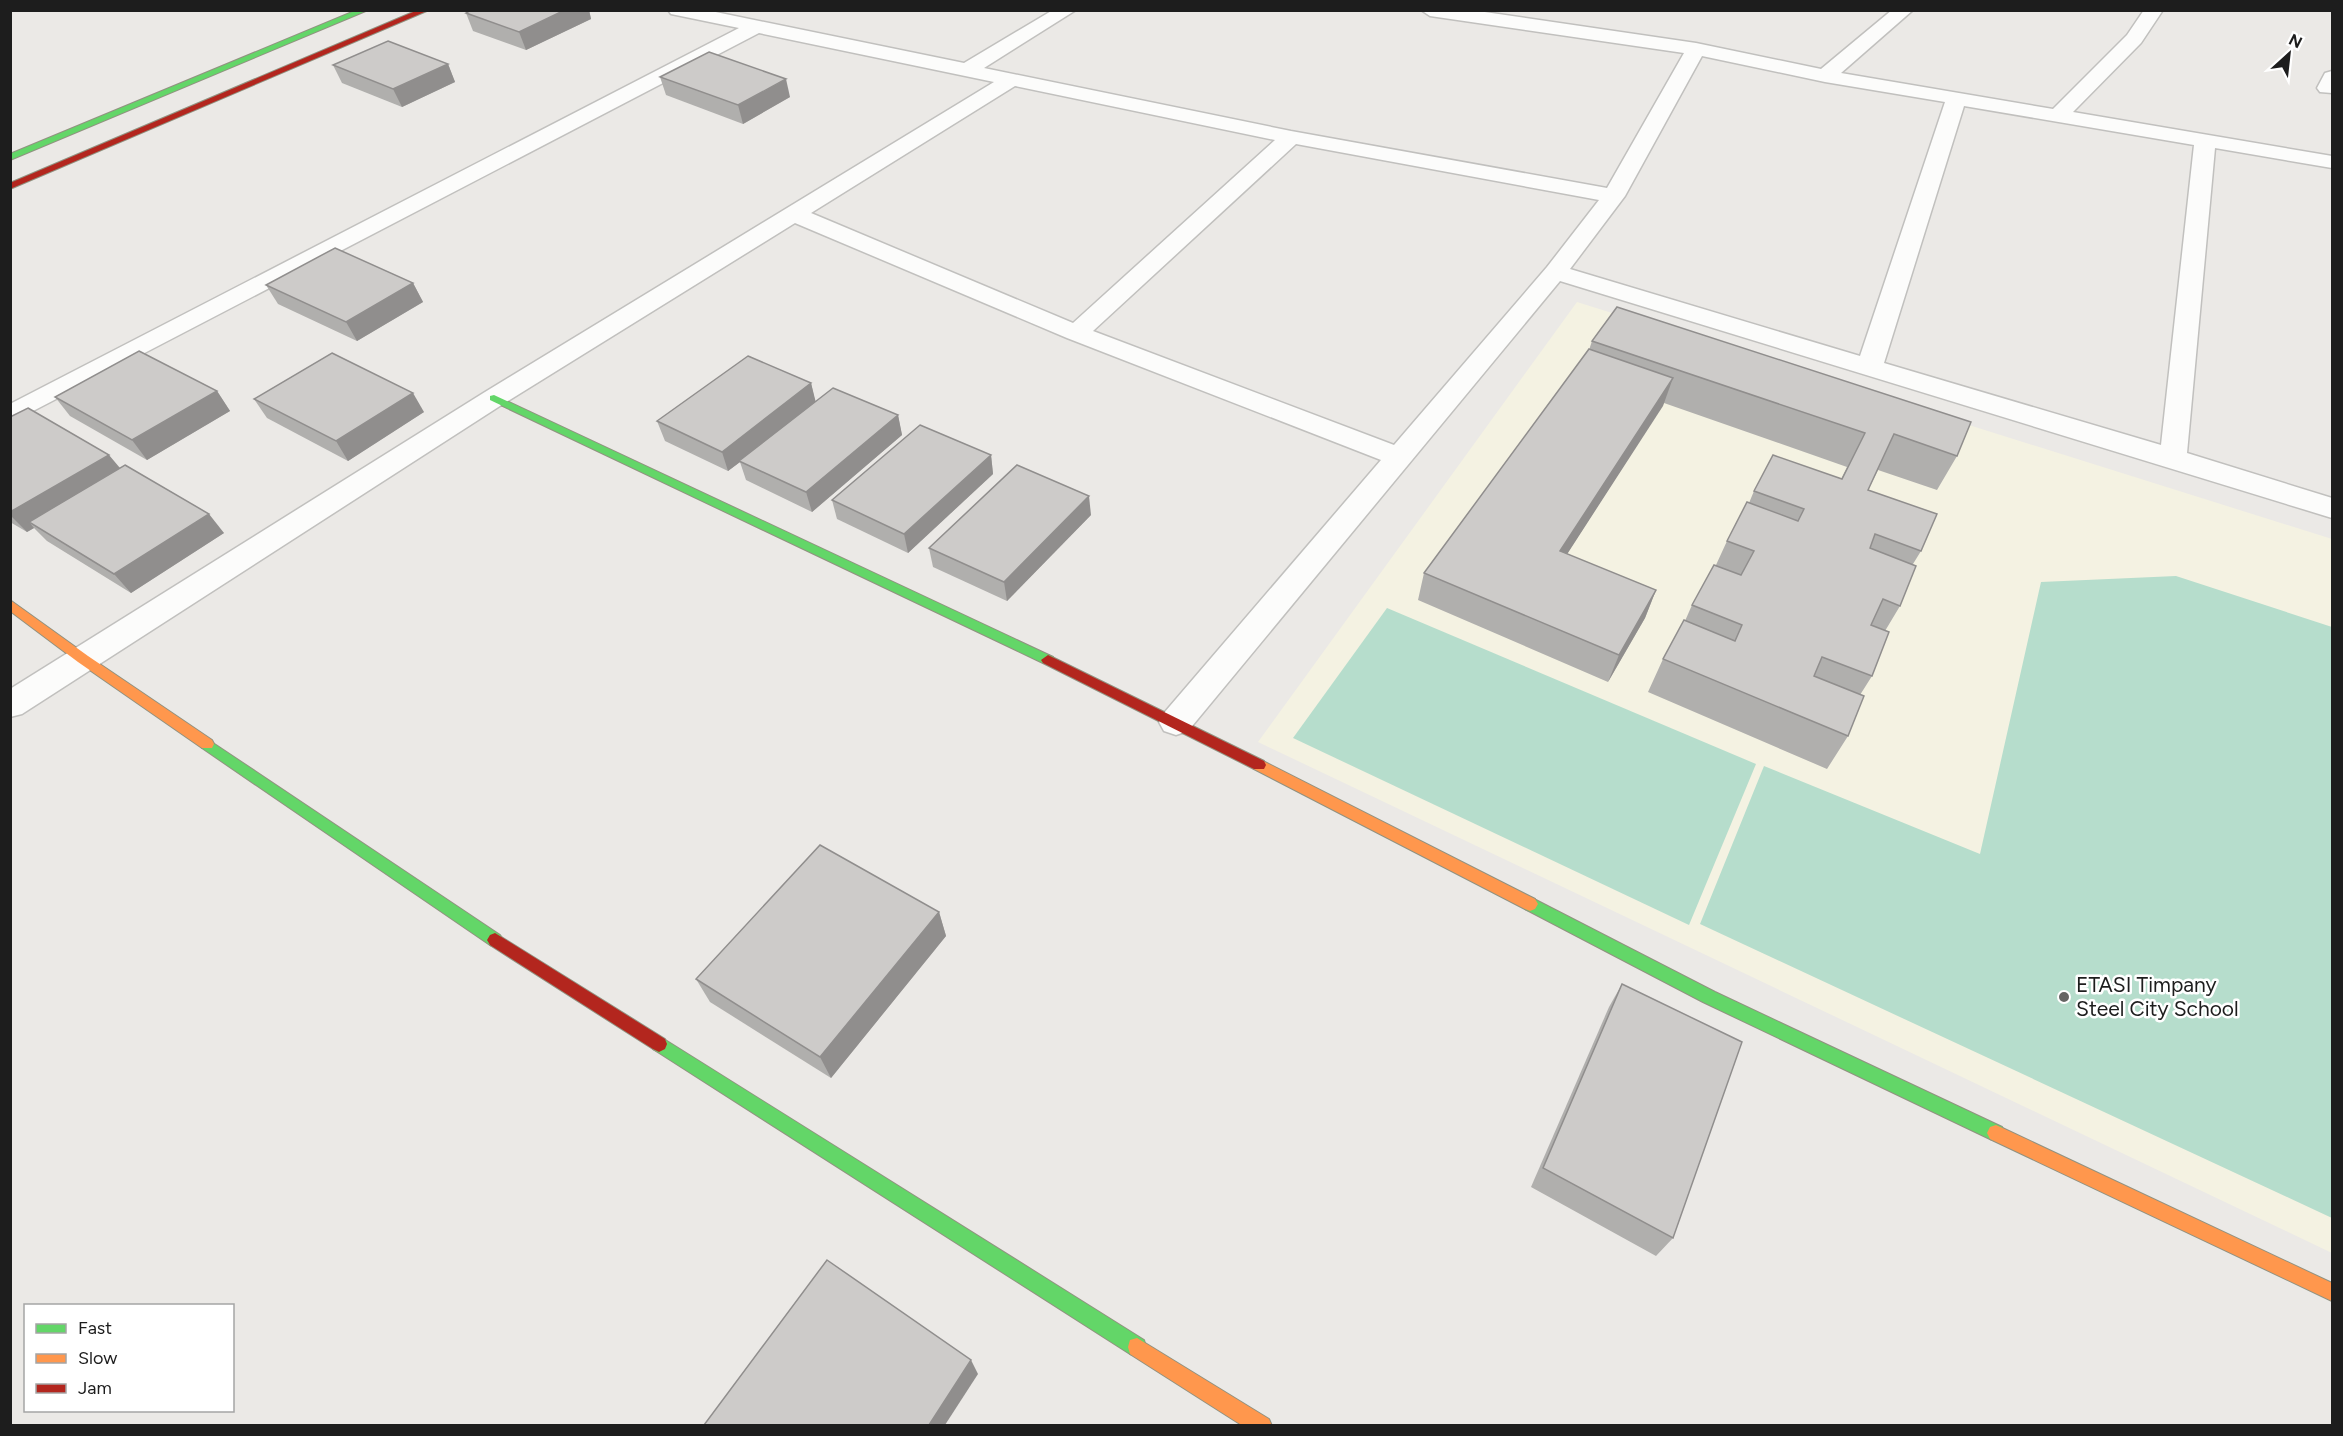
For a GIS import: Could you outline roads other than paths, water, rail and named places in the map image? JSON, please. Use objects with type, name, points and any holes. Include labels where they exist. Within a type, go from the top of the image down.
[{"type":"street","points":[[10,157],[365,10]]},
{"type":"street","points":[[10,186],[426,10]]},
{"type":"street","points":[[677,10],[1009,81],[1291,137],[1614,196]]},
{"type":"street","points":[[965,71],[1067,10]]},
{"type":"street","points":[[1430,10],[1696,49],[1825,76],[2332,162]]},
{"type":"street","points":[[1825,76],[1904,10]]},
{"type":"street","points":[[2059,114],[2134,39],[2154,10]]},
{"type":"street","points":[[10,415],[756,27]]},
{"type":"street","points":[[1176,722],[1555,272],[1614,196],[1696,49]]},
{"type":"street","points":[[10,705],[494,398],[1009,81]]},
{"type":"street","points":[[1869,369],[1957,97]]},
{"type":"street","points":[[1076,333],[1291,137]]},
{"type":"street","points":[[2173,457],[2205,139]]},
{"type":"street","points":[[794,214],[1076,333],[1398,457]]},
{"type":"street","points":[[1555,272],[1869,369],[2173,457],[2332,508]]},
{"type":"street","points":[[494,398],[992,632],[1176,722],[1709,997],[2332,1292]]},
{"type":"street","points":[[10,604],[83,659],[488,936],[1262,1425]]},
{"type":"place","name":"ETASI Timpany Steel City School","points":[[2064,997]]}]
